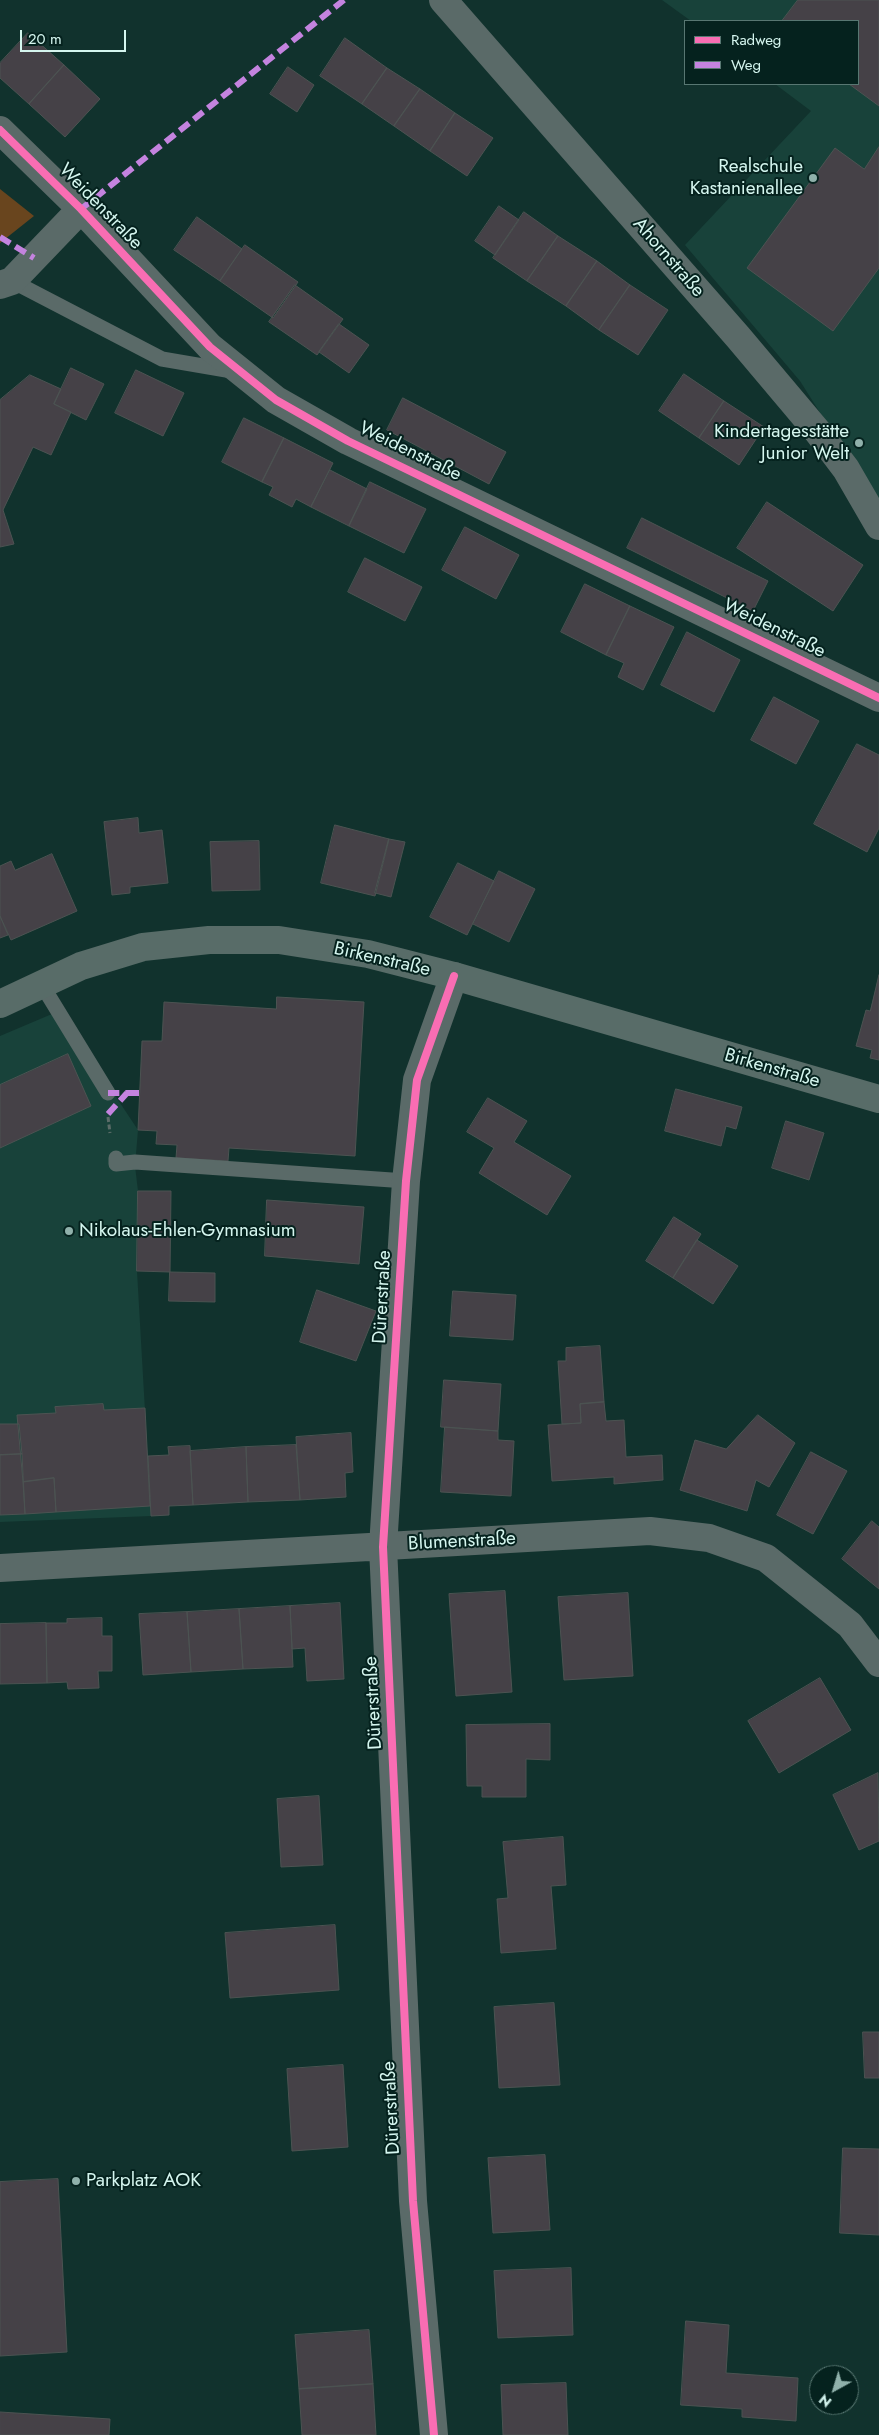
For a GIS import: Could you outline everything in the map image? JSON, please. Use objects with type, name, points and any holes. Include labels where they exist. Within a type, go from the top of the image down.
[{"type":"street","name":"Ahornstraße","points":[[443,0],[738,337],[818,432],[846,469],[879,526]]},
{"type":"street","name":"Weidenstraße","points":[[0,130],[80,209],[210,347],[276,400],[348,441],[879,698]]},
{"type":"street","name":"Weidenstraße","points":[[6,283],[80,209]]},
{"type":"street","name":"Birkenstraße","points":[[0,1004],[81,966],[143,947],[209,940],[279,940],[368,954],[454,976],[879,1100]]},
{"type":"street","name":"Dürerstraße","points":[[434,2435],[412,2201],[383,1546],[406,1181],[417,1080],[454,976]]},
{"type":"street","name":"Blumenstraße","points":[[0,1568],[650,1531],[709,1538],[766,1558],[850,1625],[879,1663]]},
{"type":"lane","points":[[6,283],[162,359],[244,374]]},
{"type":"lane","points":[[42,985],[108,1093]]},
{"type":"lane","points":[[116,1158],[116,1164],[135,1162],[406,1181]]},
{"type":"shaded area","name":"Realschule Kastanienallee","points":[[662,0],[879,0],[879,506],[800,381],[685,245],[811,111],[776,85],[859,85],[859,20],[690,20]]},
{"type":"shaded area","points":[[0,189],[34,216],[0,243]]},
{"type":"shaded area","name":"Nikolaus-Ehlen-Gymnasium","points":[[59,1011],[138,1130],[135,1166],[138,1191],[137,1271],[151,1516],[0,1522],[0,1036]]},
{"type":"building","points":[[798,0],[879,0],[879,106],[850,85],[859,85],[859,20],[783,20]]},
{"type":"building","points":[[28,33],[64,65],[29,104],[0,78],[0,63]]},
{"type":"building","points":[[345,38],[387,68],[362,104],[320,76]]},
{"type":"building","points":[[64,65],[100,99],[65,137],[29,104]]},
{"type":"building","points":[[288,67],[314,85],[297,112],[270,94]]},
{"type":"building","points":[[387,68],[420,89],[394,126],[362,104]]},
{"type":"building","points":[[420,89],[455,113],[430,151],[394,126]]},
{"type":"building","points":[[455,113],[493,138],[467,176],[430,151]]},
{"type":"building","points":[[879,147],[879,268],[833,331],[747,268],[835,148],[864,169]]},
{"type":"building","points":[[499,206],[519,220],[495,255],[475,241]]},
{"type":"building","points":[[524,212],[558,236],[527,281],[493,258]]},
{"type":"building","points":[[197,217],[242,249],[220,281],[174,250]]},
{"type":"building","points":[[558,236],[597,261],[566,306],[527,281]]},
{"type":"building","points":[[245,245],[298,282],[273,318],[220,281]]},
{"type":"building","points":[[597,261],[630,285],[599,330],[566,306]]},
{"type":"building","points":[[295,285],[343,319],[317,355],[269,322]]},
{"type":"building","points":[[630,285],[668,310],[638,355],[599,330]]},
{"type":"building","points":[[339,324],[369,345],[349,373],[319,352]]},
{"type":"building","points":[[71,368],[104,384],[86,420],[54,404]]},
{"type":"building","points":[[136,370],[184,393],[163,436],[115,413]]},
{"type":"building","points":[[684,374],[724,401],[699,438],[659,411]]},
{"type":"building","points":[[30,375],[61,389],[54,404],[71,412],[51,455],[33,447],[3,510],[14,544],[0,547],[0,400]]},
{"type":"building","points":[[403,398],[506,452],[489,484],[387,430]]},
{"type":"building","points":[[724,401],[764,427],[739,465],[699,438]]},
{"type":"building","points":[[244,418],[284,438],[262,482],[222,462]]},
{"type":"building","points":[[284,438],[333,463],[311,507],[296,499],[292,507],[269,495],[273,487],[262,482]]},
{"type":"building","points":[[330,470],[367,489],[349,526],[311,507]]},
{"type":"building","points":[[370,482],[426,509],[404,553],[349,526]]},
{"type":"building","points":[[767,502],[863,565],[833,611],[737,548]]},
{"type":"building","points":[[642,518],[768,581],[753,611],[627,548]]},
{"type":"building","points":[[465,527],[519,555],[496,599],[442,570]]},
{"type":"building","points":[[365,558],[422,587],[405,621],[348,592]]},
{"type":"building","points":[[585,584],[630,606],[606,655],[561,632]]},
{"type":"building","points":[[630,606],[674,627],[643,690],[618,677],[624,663],[606,655]]},
{"type":"building","points":[[687,632],[740,660],[714,712],[661,685]]},
{"type":"building","points":[[774,697],[819,721],[796,764],[751,740]]},
{"type":"building","points":[[857,744],[879,755],[879,828],[867,852],[814,824]]},
{"type":"building","points":[[138,818],[139,833],[162,830],[168,883],[130,887],[130,893],[112,895],[104,822]]},
{"type":"building","points":[[335,825],[389,839],[375,896],[321,883]]},
{"type":"building","points":[[389,839],[405,842],[391,897],[375,893]]},
{"type":"building","points":[[259,841],[260,890],[212,891],[210,842]]},
{"type":"building","points":[[52,854],[77,911],[11,940],[0,916],[0,866],[11,861],[15,870]]},
{"type":"building","points":[[458,863],[494,881],[467,935],[430,917]]},
{"type":"building","points":[[499,871],[535,889],[509,942],[473,924]]},
{"type":"building","points":[[0,916],[8,935],[0,938]]},
{"type":"building","points":[[879,975],[879,1060],[870,1058],[872,1050],[856,1046],[866,1010],[870,1011]]},
{"type":"building","points":[[277,997],[364,1002],[355,1156],[229,1148],[228,1161],[176,1158],[177,1145],[156,1144],[157,1131],[138,1130],[142,1041],[162,1041],[164,1002],[276,1009]]},
{"type":"building","points":[[68,1054],[91,1106],[0,1148],[0,1085]]},
{"type":"building","points":[[676,1089],[742,1107],[736,1129],[726,1126],[721,1146],[665,1131]]},
{"type":"building","points":[[488,1098],[527,1121],[514,1142],[571,1176],[547,1215],[479,1173],[494,1148],[467,1132]]},
{"type":"building","points":[[786,1121],[824,1133],[809,1180],[772,1168]]},
{"type":"building","points":[[138,1191],[171,1191],[170,1272],[137,1271]]},
{"type":"building","points":[[267,1200],[364,1207],[359,1264],[265,1256]]},
{"type":"building","points":[[674,1217],[701,1234],[673,1278],[646,1261]]},
{"type":"building","points":[[697,1240],[738,1266],[713,1304],[673,1278]]},
{"type":"building","points":[[170,1272],[215,1273],[215,1302],[169,1301]]},
{"type":"building","points":[[317,1290],[376,1311],[356,1361],[300,1342]]},
{"type":"building","points":[[453,1291],[516,1295],[513,1340],[450,1336]]},
{"type":"building","points":[[600,1346],[604,1402],[580,1404],[581,1423],[562,1424],[558,1361],[566,1361],[566,1348]]},
{"type":"building","points":[[444,1380],[501,1384],[498,1431],[441,1427]]},
{"type":"building","points":[[604,1402],[606,1421],[624,1420],[626,1457],[662,1455],[663,1480],[614,1484],[614,1477],[552,1481],[548,1425],[581,1423],[580,1404]]},
{"type":"building","points":[[103,1404],[104,1410],[145,1408],[150,1506],[56,1512],[54,1478],[23,1482],[17,1415],[56,1413],[55,1407]]},
{"type":"building","points":[[758,1415],[795,1443],[769,1487],[756,1480],[747,1511],[680,1490],[695,1440],[726,1449]]},
{"type":"building","points":[[0,1424],[19,1424],[22,1454],[0,1455]]},
{"type":"building","points":[[445,1427],[498,1431],[498,1440],[514,1441],[511,1496],[441,1492]]},
{"type":"building","points":[[351,1433],[353,1472],[345,1473],[346,1497],[300,1500],[296,1437]]},
{"type":"building","points":[[296,1445],[300,1500],[248,1502],[246,1447]]},
{"type":"building","points":[[190,1446],[193,1505],[169,1506],[169,1515],[151,1516],[148,1456],[169,1455],[168,1447]]},
{"type":"building","points":[[246,1447],[248,1502],[193,1505],[190,1451]]},
{"type":"building","points":[[811,1452],[847,1471],[813,1534],[777,1515]]},
{"type":"building","points":[[22,1454],[25,1514],[0,1515],[0,1455]]},
{"type":"building","points":[[54,1478],[56,1512],[25,1514],[23,1482]]},
{"type":"building","points":[[872,1521],[879,1527],[879,1589],[842,1559]]},
{"type":"building","points":[[505,1591],[512,1692],[456,1696],[449,1594]]},
{"type":"building","points":[[628,1593],[633,1676],[564,1680],[558,1597]]},
{"type":"building","points":[[340,1603],[344,1679],[307,1681],[305,1648],[292,1649],[290,1606]]},
{"type":"building","points":[[290,1606],[293,1667],[243,1669],[239,1609]]},
{"type":"building","points":[[239,1609],[243,1669],[191,1672],[187,1612]]},
{"type":"building","points":[[187,1612],[191,1672],[143,1675],[139,1614]]},
{"type":"building","points":[[102,1618],[102,1636],[112,1636],[112,1671],[98,1671],[99,1688],[68,1689],[67,1682],[47,1683],[46,1623],[67,1623],[67,1619]]},
{"type":"building","points":[[46,1623],[47,1683],[0,1684],[0,1624]]},
{"type":"building","points":[[820,1678],[851,1730],[779,1773],[748,1721]]},
{"type":"building","points":[[550,1724],[550,1760],[526,1759],[526,1797],[482,1797],[482,1786],[467,1786],[466,1725]]},
{"type":"building","points":[[878,1773],[879,1841],[859,1850],[833,1795]]},
{"type":"building","points":[[319,1796],[323,1865],[281,1867],[277,1799]]},
{"type":"building","points":[[563,1837],[566,1885],[551,1886],[556,1949],[501,1953],[497,1899],[508,1898],[503,1842]]},
{"type":"building","points":[[335,1925],[339,1990],[230,1998],[225,1933]]},
{"type":"building","points":[[554,2003],[560,2085],[499,2088],[494,2007]]},
{"type":"building","points":[[863,2032],[879,2032],[879,2078],[865,2078]]},
{"type":"building","points":[[343,2065],[348,2147],[292,2151],[287,2069]]},
{"type":"building","points":[[843,2148],[879,2149],[879,2235],[840,2233]]},
{"type":"building","points":[[545,2155],[550,2230],[493,2233],[488,2158]]},
{"type":"building","points":[[58,2179],[67,2352],[0,2356],[0,2182]]},
{"type":"building","points":[[571,2268],[573,2335],[498,2338],[494,2271]]},
{"type":"building","points":[[686,2321],[729,2325],[726,2373],[798,2378],[796,2421],[742,2417],[742,2409],[681,2405]]},
{"type":"building","points":[[369,2330],[373,2384],[299,2389],[295,2335]]},
{"type":"building","points":[[566,2383],[568,2435],[503,2435],[501,2385]]},
{"type":"building","points":[[373,2384],[376,2435],[302,2435],[299,2389]]},
{"type":"building","points":[[0,2412],[110,2419],[109,2435],[0,2435]]},
{"type":"marked path","points":[[81,209],[344,0]]},
{"type":"marked path","points":[[0,237],[34,258]]},
{"type":"marked path","points":[[108,1093],[127,1093],[108,1114]]},
{"type":"marked path","points":[[127,1093],[139,1093]]},
{"type":"cycle path","points":[[0,130],[81,209],[210,347],[276,400],[348,441],[879,698]]},
{"type":"cycle path","points":[[434,2435],[413,2201],[383,1547],[406,1181],[417,1080],[454,976]]},
{"type":"place","name":"Realschule Kastanienallee","points":[[813,178]]},
{"type":"place","name":"Kindertagesstätte Junior Welt","points":[[859,443]]},
{"type":"place","name":"Nikolaus-Ehlen-Gymnasium","points":[[69,1231]]},
{"type":"place","name":"Parkplatz AOK","points":[[76,2181]]}]
